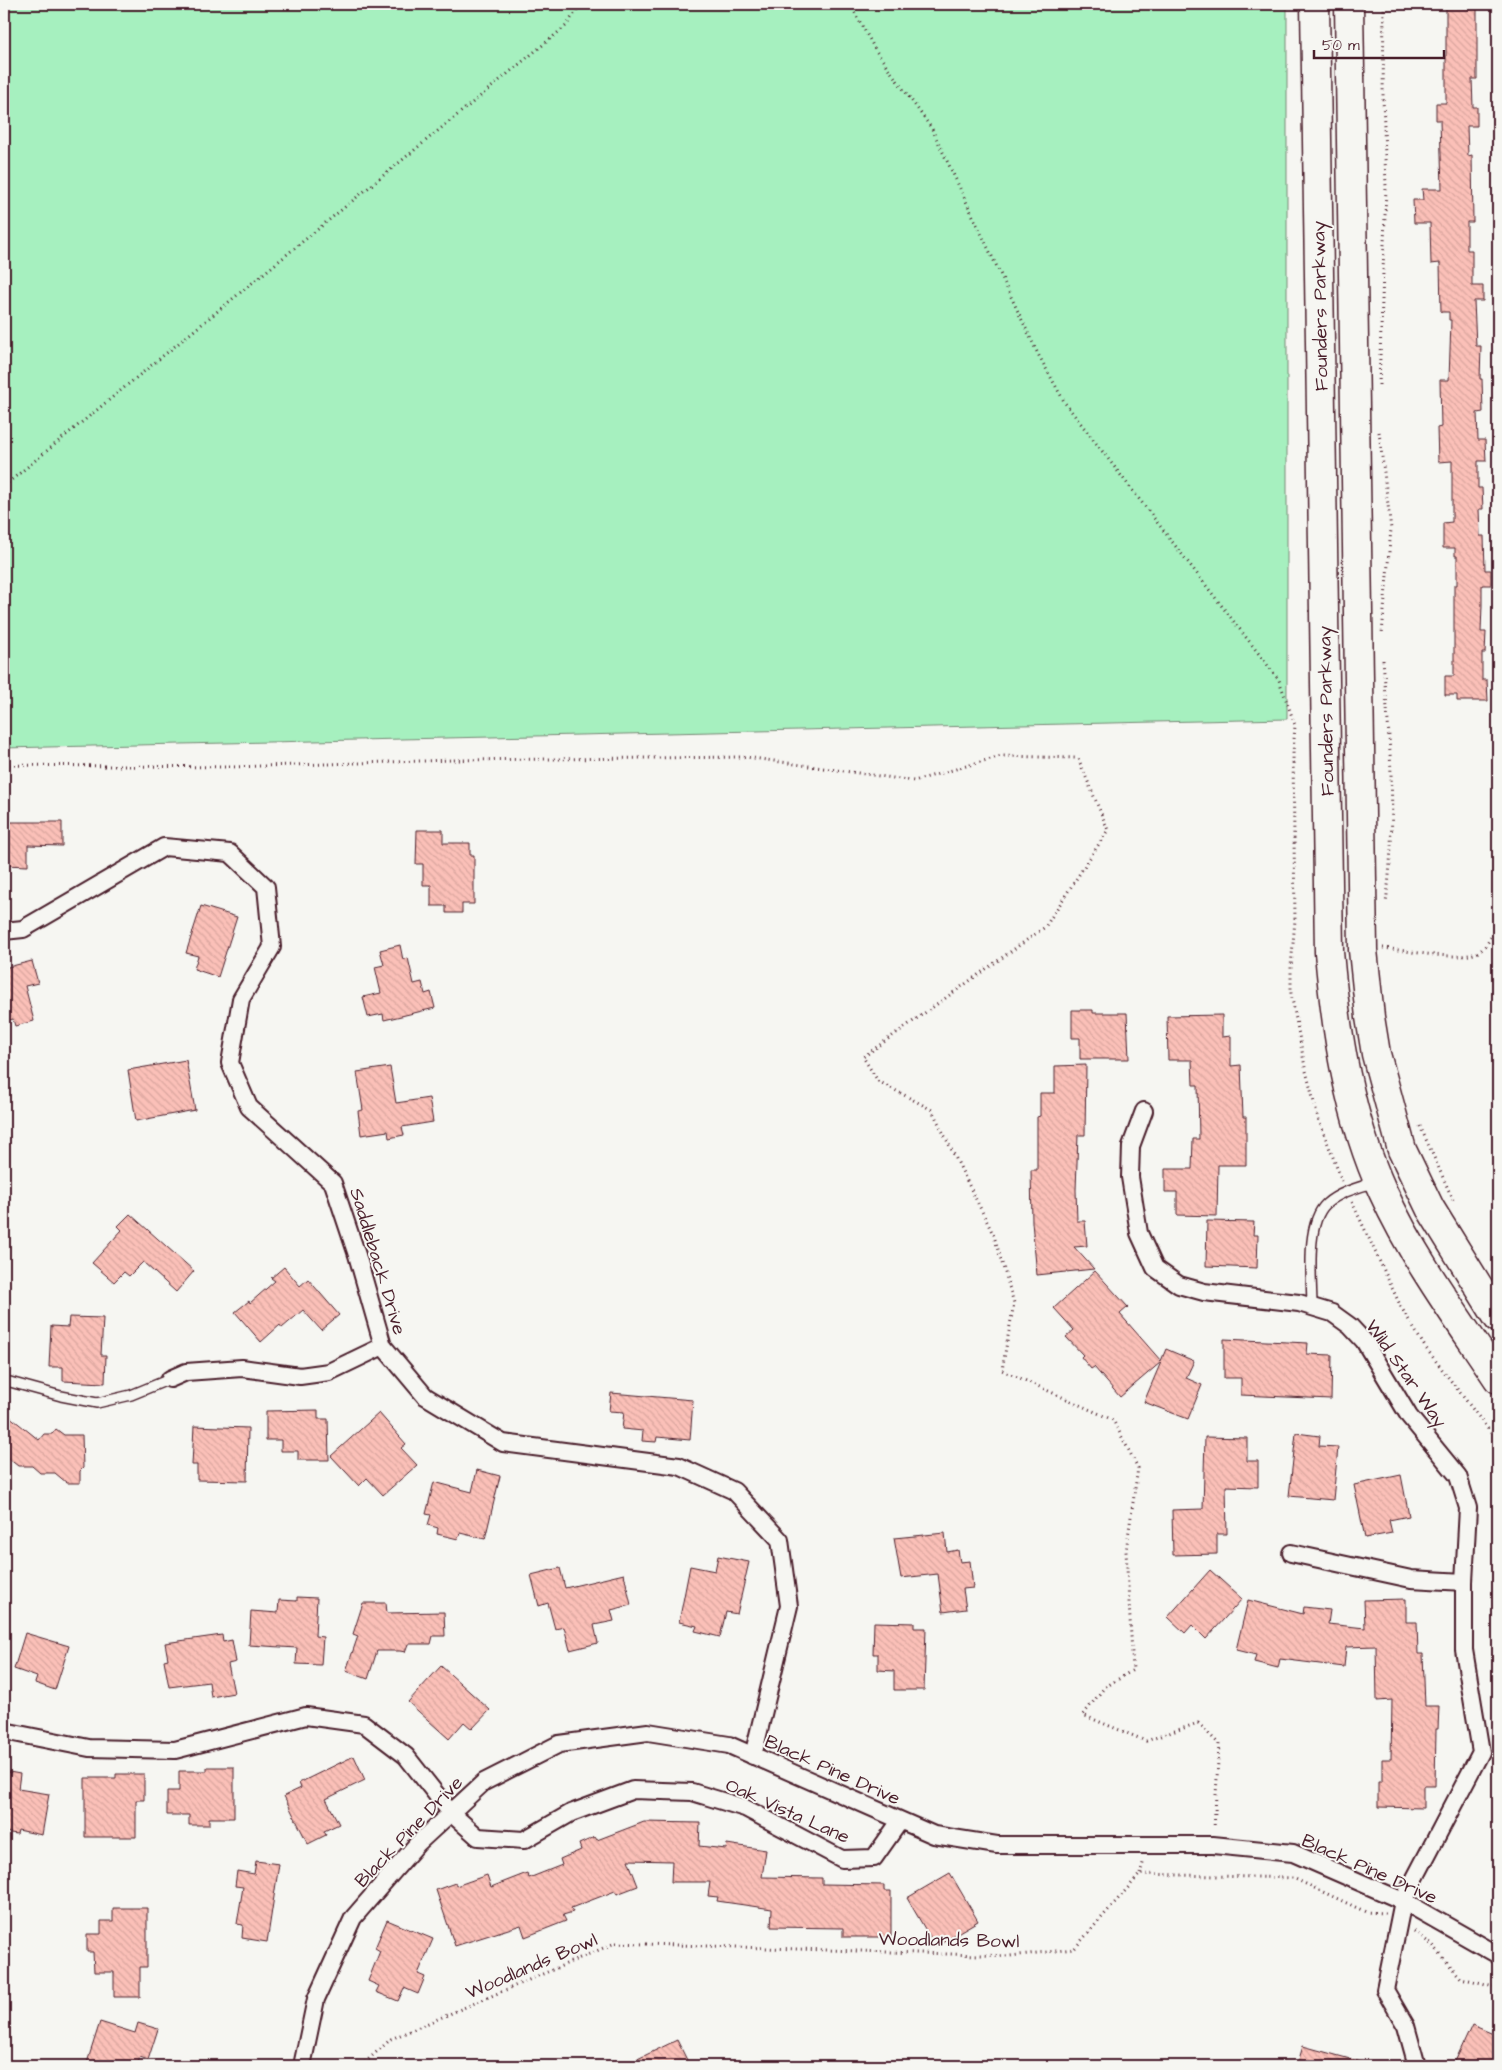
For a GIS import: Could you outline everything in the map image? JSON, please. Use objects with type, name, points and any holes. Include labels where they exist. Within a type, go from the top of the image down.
[{"type":"highway","name":"Founders Parkway","points":[[1315,4],[1329,952],[1332,984],[1343,1061],[1361,1131],[1378,1181],[1416,1254],[1498,1379]]},
{"type":"highway","name":"Founders Parkway","points":[[1349,4],[1363,940],[1370,1017],[1376,1054],[1402,1150],[1430,1208],[1498,1318]]},
{"type":"street","name":"Saddleback Drive","points":[[4,931],[22,929],[164,846],[230,854],[266,887],[272,947],[241,1000],[230,1063],[249,1107],[333,1183],[357,1255],[383,1346],[425,1396],[503,1443],[679,1466],[734,1492],[780,1540],[788,1606],[753,1756]]},
{"type":"street","name":"Wild Star Way","points":[[1144,1111],[1131,1146],[1130,1177],[1139,1233],[1155,1268],[1179,1285],[1204,1292],[1299,1303],[1332,1313],[1350,1326],[1364,1341],[1409,1416],[1458,1476],[1468,1508],[1464,1582],[1464,1650],[1481,1752],[1402,1901],[1385,1990],[1406,2026],[1417,2066]]},
{"type":"street","points":[[170,1379],[186,1372],[242,1368],[300,1376],[329,1372],[383,1346]]},
{"type":"street","points":[[1291,1553],[1411,1579],[1464,1582]]},
{"type":"street","points":[[4,1731],[89,1748],[174,1750],[306,1716],[364,1724],[406,1756],[452,1812]]},
{"type":"street","name":"Black Pine Drive","points":[[302,2066],[316,1999],[353,1918],[418,1843],[484,1782],[559,1744],[648,1732],[729,1745],[934,1835],[997,1845],[1213,1845],[1293,1853],[1402,1901],[1498,1955]]},
{"type":"street","name":"Oak Vista Lane","points":[[452,1812],[478,1836],[524,1840],[571,1813],[633,1790],[692,1792],[745,1808],[842,1859],[874,1858],[900,1821]]},
{"type":"lane","points":[[1312,1307],[1314,1229],[1319,1216],[1326,1204],[1347,1192],[1378,1181]]},
{"type":"lane","points":[[10,1382],[61,1396],[97,1403],[131,1395],[170,1379]]},
{"type":"path","points":[[4,486],[566,26],[581,4]]},
{"type":"path","points":[[850,4],[876,51],[932,129],[1038,354],[1065,403],[1279,680],[1295,725],[1293,754]]},
{"type":"path","points":[[1378,388],[1386,188],[1383,97],[1384,4]]},
{"type":"path","points":[[1379,428],[1391,529],[1382,637]]},
{"type":"path","points":[[1382,660],[1391,754],[1393,834],[1385,910]]},
{"type":"path","points":[[4,765],[231,766],[453,760],[746,757],[914,781],[1001,756],[1078,758],[1108,830],[1045,927],[863,1057],[878,1081],[932,1110],[994,1236],[1014,1303],[1002,1370],[1113,1420],[1138,1468],[1126,1551],[1133,1670],[1104,1688],[1083,1716],[1146,1741],[1198,1723],[1219,1744],[1213,1845]]},
{"type":"path","points":[[1380,956],[1380,947],[1454,957],[1479,951],[1492,935],[1498,921]]},
{"type":"path","points":[[1418,1121],[1453,1201]]},
{"type":"path","name":"Woodlands Bowl","points":[[361,2066],[392,2039],[615,1944],[1010,1956],[1074,1949],[1140,1874],[1293,1878],[1366,1912],[1385,1912],[1399,1919],[1432,1945],[1460,1978],[1498,1987]]},
{"type":"path","points":[[4,2057],[10,2066]]},
{"type":"green space","points":[[4,4],[1287,4],[1287,719],[4,748]]},
{"type":"building","points":[[1446,4],[1477,4],[1477,79],[1472,79],[1473,107],[1477,107],[1477,126],[1467,126],[1468,156],[1472,155],[1473,222],[1467,222],[1467,250],[1472,250],[1472,286],[1483,286],[1483,301],[1474,301],[1476,346],[1481,346],[1480,379],[1482,379],[1483,412],[1477,413],[1478,440],[1485,440],[1486,461],[1478,461],[1478,488],[1482,488],[1483,509],[1479,509],[1480,536],[1484,536],[1485,570],[1491,570],[1491,585],[1482,585],[1481,632],[1486,632],[1485,653],[1482,653],[1482,680],[1487,680],[1488,701],[1457,701],[1457,695],[1445,695],[1445,676],[1454,676],[1454,585],[1457,585],[1457,556],[1455,556],[1455,548],[1443,548],[1443,523],[1452,522],[1452,461],[1438,462],[1437,428],[1441,427],[1440,380],[1449,380],[1451,320],[1449,320],[1449,312],[1441,312],[1440,263],[1431,264],[1430,223],[1414,223],[1413,200],[1423,200],[1422,189],[1442,189],[1440,120],[1436,120],[1436,103],[1446,103]]},
{"type":"building","points":[[4,822],[62,822],[62,846],[28,845],[28,866],[4,865]]},
{"type":"building","points":[[417,830],[443,830],[443,843],[470,843],[470,855],[474,855],[474,904],[462,904],[462,913],[446,913],[446,906],[431,906],[431,885],[423,885],[423,864],[416,864]]},
{"type":"building","points":[[201,906],[237,917],[218,977],[194,969],[198,956],[186,953]]},
{"type":"building","points":[[400,945],[403,960],[408,958],[414,984],[422,982],[425,994],[431,992],[435,1008],[384,1020],[383,1014],[368,1017],[363,997],[381,993],[375,967],[384,965],[380,950]]},
{"type":"building","points":[[32,961],[38,983],[25,986],[34,1021],[15,1026],[13,1019],[4,1021],[4,968]]},
{"type":"building","points":[[1072,1010],[1093,1010],[1093,1013],[1127,1013],[1129,1059],[1080,1059],[1080,1038],[1072,1038]]},
{"type":"building","points":[[1222,1015],[1222,1037],[1231,1036],[1231,1066],[1241,1065],[1243,1117],[1246,1117],[1246,1165],[1218,1165],[1217,1216],[1177,1215],[1177,1192],[1165,1192],[1165,1169],[1192,1169],[1193,1139],[1199,1139],[1198,1085],[1193,1085],[1192,1060],[1168,1060],[1167,1016]]},
{"type":"building","points":[[186,1060],[195,1110],[136,1121],[128,1070]]},
{"type":"building","points":[[1086,1065],[1085,1135],[1078,1135],[1076,1190],[1077,1221],[1085,1221],[1087,1246],[1074,1247],[1094,1269],[1037,1275],[1032,1222],[1031,1170],[1037,1170],[1037,1117],[1040,1116],[1040,1093],[1055,1093],[1055,1066]]},
{"type":"building","points":[[390,1067],[396,1103],[429,1098],[433,1122],[402,1127],[404,1135],[389,1138],[388,1131],[361,1135],[358,1111],[363,1110],[357,1072]]},
{"type":"building","points":[[130,1214],[194,1271],[176,1292],[143,1262],[129,1276],[124,1272],[114,1282],[92,1263],[122,1230],[118,1226]]},
{"type":"building","points":[[1207,1221],[1254,1222],[1253,1235],[1258,1235],[1257,1268],[1206,1266]]},
{"type":"building","points":[[284,1267],[300,1286],[308,1279],[339,1315],[321,1330],[303,1310],[282,1328],[280,1325],[261,1342],[235,1312],[249,1301],[250,1303],[275,1281],[271,1278]]},
{"type":"building","points":[[1095,1271],[1128,1307],[1120,1314],[1161,1361],[1166,1349],[1194,1361],[1186,1378],[1202,1385],[1188,1419],[1144,1402],[1161,1362],[1120,1397],[1094,1367],[1091,1369],[1081,1357],[1083,1355],[1066,1337],[1074,1330],[1054,1308]]},
{"type":"building","points":[[69,1317],[103,1318],[101,1355],[106,1355],[105,1383],[63,1381],[63,1367],[49,1367],[51,1326],[68,1327]]},
{"type":"building","points":[[1224,1339],[1308,1343],[1307,1354],[1332,1355],[1331,1399],[1241,1395],[1241,1378],[1224,1378]]},
{"type":"building","points":[[611,1393],[693,1400],[690,1440],[657,1437],[656,1442],[642,1441],[643,1431],[622,1429],[624,1412],[609,1411]]},
{"type":"building","points":[[318,1410],[318,1419],[328,1419],[329,1460],[298,1460],[298,1451],[281,1451],[281,1440],[266,1440],[266,1411]]},
{"type":"building","points":[[4,1412],[39,1440],[44,1434],[52,1434],[56,1429],[64,1435],[82,1435],[83,1468],[80,1471],[80,1483],[67,1483],[55,1473],[40,1473],[32,1466],[18,1466],[4,1455]]},
{"type":"building","points":[[379,1413],[406,1444],[401,1448],[417,1465],[383,1495],[367,1478],[359,1486],[331,1456]]},
{"type":"building","points":[[194,1426],[248,1428],[247,1481],[197,1480],[197,1465],[192,1465]]},
{"type":"building","points":[[1296,1433],[1320,1436],[1319,1446],[1338,1447],[1333,1500],[1289,1496]]},
{"type":"building","points":[[1205,1437],[1247,1438],[1247,1461],[1258,1461],[1258,1487],[1226,1486],[1227,1534],[1217,1534],[1217,1554],[1173,1555],[1172,1510],[1203,1509]]},
{"type":"building","points":[[477,1470],[500,1476],[485,1539],[460,1533],[458,1539],[437,1534],[438,1528],[428,1525],[431,1515],[426,1514],[434,1482],[472,1492]]},
{"type":"building","points":[[1401,1475],[1409,1516],[1389,1520],[1392,1533],[1365,1538],[1354,1485]]},
{"type":"building","points":[[945,1533],[947,1552],[958,1550],[960,1562],[970,1561],[973,1588],[963,1589],[966,1609],[943,1612],[938,1574],[901,1578],[894,1538]]},
{"type":"building","points":[[718,1556],[749,1562],[737,1614],[726,1612],[720,1637],[695,1631],[697,1626],[679,1622],[690,1566],[715,1571]]},
{"type":"building","points":[[560,1568],[565,1588],[624,1574],[631,1605],[611,1610],[614,1621],[594,1625],[598,1643],[570,1650],[564,1627],[555,1629],[548,1603],[539,1606],[531,1575]]},
{"type":"building","points":[[1210,1570],[1242,1599],[1206,1639],[1192,1625],[1185,1633],[1168,1617]]},
{"type":"building","points":[[297,1597],[317,1598],[315,1636],[323,1637],[321,1665],[296,1664],[297,1648],[249,1645],[251,1611],[278,1613],[279,1600],[297,1601]]},
{"type":"building","points":[[1406,1599],[1406,1622],[1417,1622],[1418,1654],[1423,1654],[1425,1706],[1439,1706],[1438,1729],[1436,1729],[1435,1786],[1423,1786],[1423,1808],[1378,1807],[1378,1782],[1382,1782],[1382,1759],[1391,1759],[1392,1700],[1377,1701],[1376,1646],[1346,1647],[1344,1667],[1280,1659],[1278,1668],[1254,1662],[1256,1655],[1236,1650],[1248,1600],[1303,1614],[1304,1607],[1330,1610],[1328,1624],[1365,1628],[1364,1600]]},
{"type":"building","points":[[363,1603],[386,1603],[387,1613],[444,1612],[445,1636],[433,1636],[431,1644],[408,1644],[405,1652],[377,1651],[368,1679],[346,1671],[358,1636],[353,1634]]},
{"type":"building","points":[[874,1622],[914,1623],[914,1628],[926,1628],[924,1690],[894,1690],[894,1671],[878,1670],[878,1654],[873,1654]]},
{"type":"building","points":[[25,1633],[69,1646],[55,1690],[35,1683],[37,1677],[14,1669]]},
{"type":"building","points":[[222,1635],[223,1642],[232,1640],[236,1662],[228,1664],[234,1693],[211,1697],[209,1682],[169,1687],[164,1660],[168,1659],[165,1643]]},
{"type":"building","points":[[441,1666],[490,1710],[472,1729],[464,1722],[449,1739],[408,1702]]},
{"type":"building","points":[[354,1756],[365,1780],[326,1799],[339,1824],[324,1831],[326,1835],[308,1844],[284,1796],[301,1788],[299,1783]]},
{"type":"building","points":[[207,1767],[234,1767],[234,1818],[209,1818],[209,1825],[189,1825],[189,1815],[167,1815],[167,1791],[179,1791],[179,1771],[207,1771]]},
{"type":"building","points":[[4,1771],[20,1774],[18,1789],[49,1794],[42,1835],[18,1830],[17,1834],[4,1832]]},
{"type":"building","points":[[116,1774],[144,1774],[144,1800],[136,1800],[136,1837],[85,1837],[85,1778],[116,1778]]},
{"type":"building","points":[[644,1822],[700,1823],[699,1846],[726,1849],[727,1844],[766,1850],[762,1877],[822,1878],[822,1884],[884,1885],[884,1891],[891,1891],[891,1937],[843,1937],[843,1928],[771,1927],[772,1909],[717,1901],[718,1897],[708,1896],[710,1882],[671,1882],[672,1861],[628,1860],[638,1886],[617,1894],[615,1891],[571,1908],[573,1912],[563,1915],[566,1921],[525,1937],[521,1925],[455,1946],[436,1890],[455,1883],[456,1886],[487,1875],[491,1887],[527,1873],[529,1878],[562,1865],[560,1859],[581,1850],[579,1844],[595,1837],[597,1840]]},
{"type":"building","points":[[256,1861],[279,1864],[267,1942],[242,1938],[243,1925],[237,1924],[243,1887],[235,1886],[237,1871],[254,1874]]},
{"type":"building","points":[[950,1873],[978,1921],[935,1946],[907,1898]]},
{"type":"building","points":[[113,1908],[147,1908],[147,1967],[140,1967],[140,1997],[114,1997],[114,1972],[94,1972],[93,1952],[87,1952],[87,1934],[101,1934],[101,1921],[113,1921]]},
{"type":"building","points":[[387,1920],[433,1939],[418,1974],[425,1977],[418,1994],[404,1988],[398,2001],[376,1992],[379,1986],[368,1981],[380,1951],[375,1948]]},
{"type":"building","points":[[100,2022],[135,2033],[138,2023],[158,2029],[148,2060],[140,2057],[137,2066],[86,2066]]},
{"type":"building","points":[[1472,2025],[1498,2036],[1498,2066],[1453,2066]]},
{"type":"building","points":[[677,2040],[690,2066],[623,2066]]},
{"type":"building","points":[[1303,2046],[1361,2062],[1361,2066],[1297,2066]]}]
